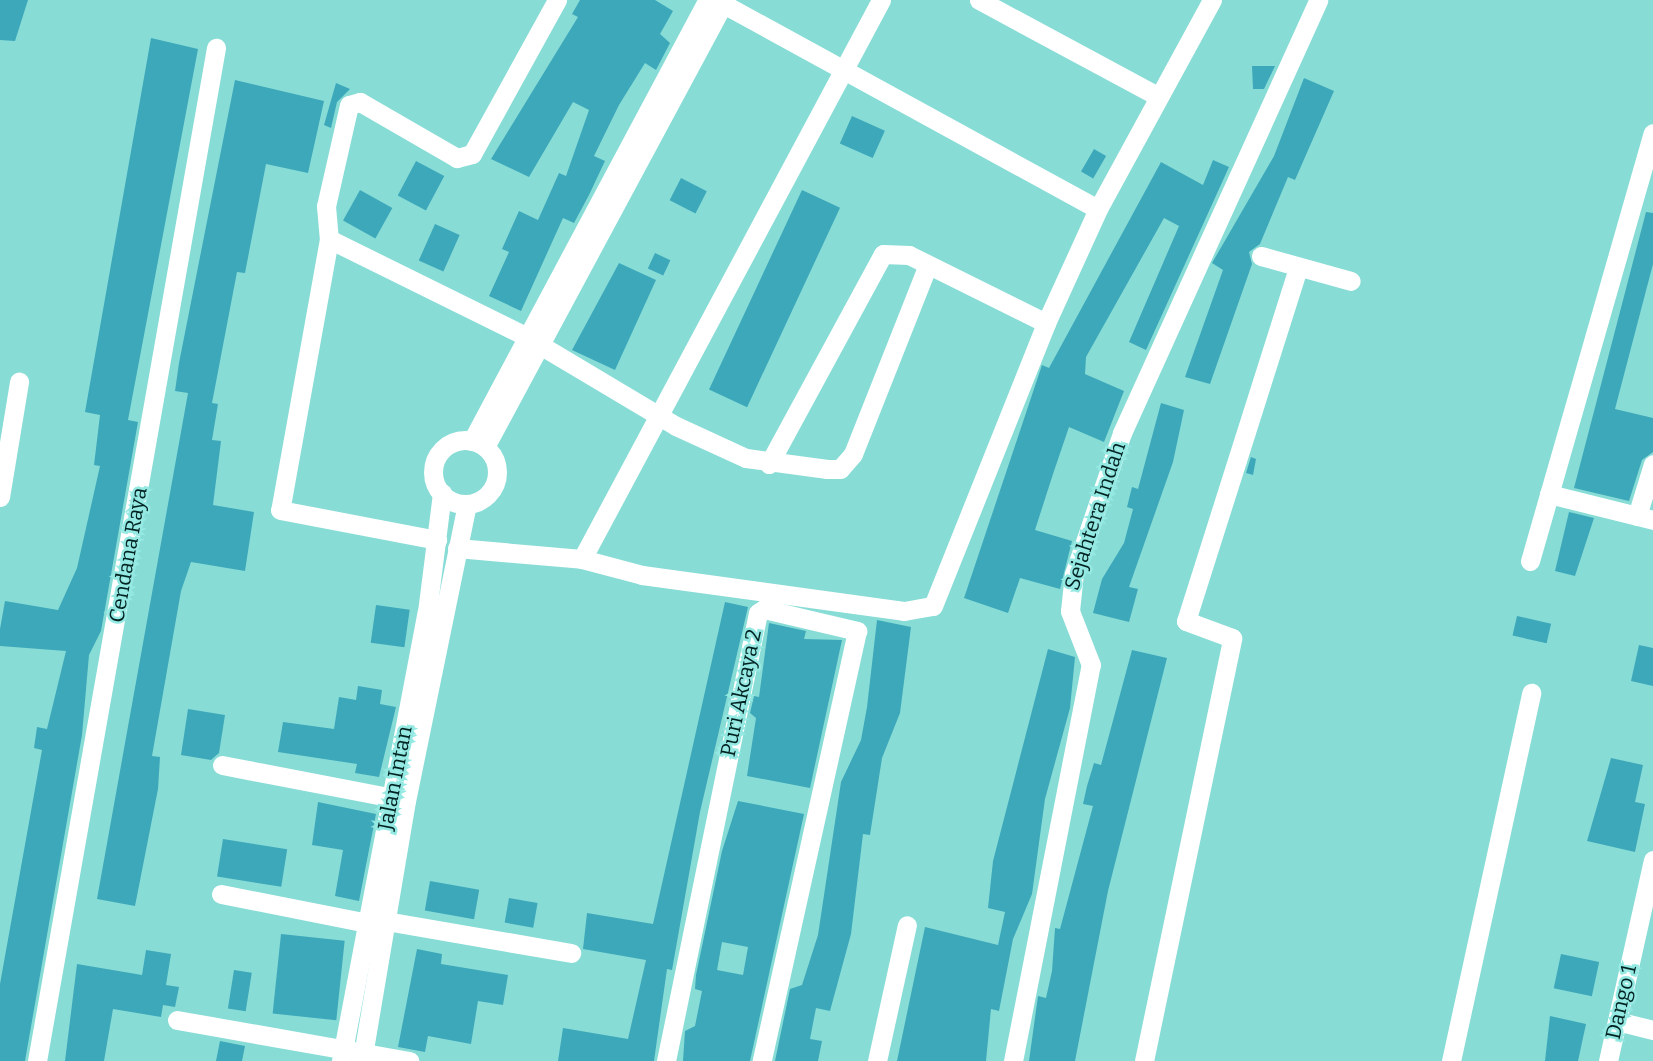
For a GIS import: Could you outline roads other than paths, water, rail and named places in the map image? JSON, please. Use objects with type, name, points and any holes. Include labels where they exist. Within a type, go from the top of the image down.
[{"type":"street","points":[[437,540],[280,510],[330,239],[326,206],[349,105],[360,102],[457,158],[472,154],[557,0]]},
{"type":"street","points":[[582,559],[658,412],[881,0]]},
{"type":"street","points":[[979,0],[1159,97]]},
{"type":"street","points":[[457,548],[582,559],[595,568],[890,609],[933,606],[1046,323],[1098,209],[1212,0]]},
{"type":"street","name":"Sejahtera Indah","points":[[1013,1061],[1091,665],[1070,611],[1074,574],[1122,433],[1318,0]]},
{"type":"street","points":[[479,444],[531,340],[715,1],[1098,209]]},
{"type":"street","name":"Cendana Raya","points":[[37,1061],[216,48]]},
{"type":"street","points":[[1530,561],[1653,132]]},
{"type":"street","points":[[330,239],[531,340],[658,412],[676,426],[769,464],[827,470],[846,465],[928,265]]},
{"type":"street","points":[[769,464],[883,254],[892,250],[928,265],[1046,323]]},
{"type":"street","points":[[1261,256],[1351,281]]},
{"type":"street","points":[[1144,1061],[1232,638],[1186,621],[1298,267]]},
{"type":"street","points":[[0,497],[18,388]]},
{"type":"street","points":[[451,443],[479,444],[494,459],[496,480],[485,496],[467,504],[442,494],[434,480],[436,458],[451,443]]},
{"type":"street","points":[[1549,494],[1645,518],[1653,464]]},
{"type":"street","name":"Jalan Intan","points":[[399,799],[442,494]]},
{"type":"street","points":[[363,1057],[377,922],[399,799],[467,504]]},
{"type":"street","name":"Puri Akcaya 2","points":[[666,1061],[758,613],[764,609],[857,631],[762,1061]]},
{"type":"street","points":[[1451,1061],[1531,693]]},
{"type":"street","points":[[222,765],[399,799]]},
{"type":"street","name":"Dango 1","points":[[1608,1061],[1653,860]]},
{"type":"street","points":[[221,894],[571,953]]},
{"type":"street","points":[[343,1054],[377,922]]},
{"type":"street","points":[[877,1061],[907,925]]},
{"type":"street","points":[[177,1020],[343,1054],[409,1061]]},
{"type":"street","points":[[1617,1021],[1653,1030]]}]
